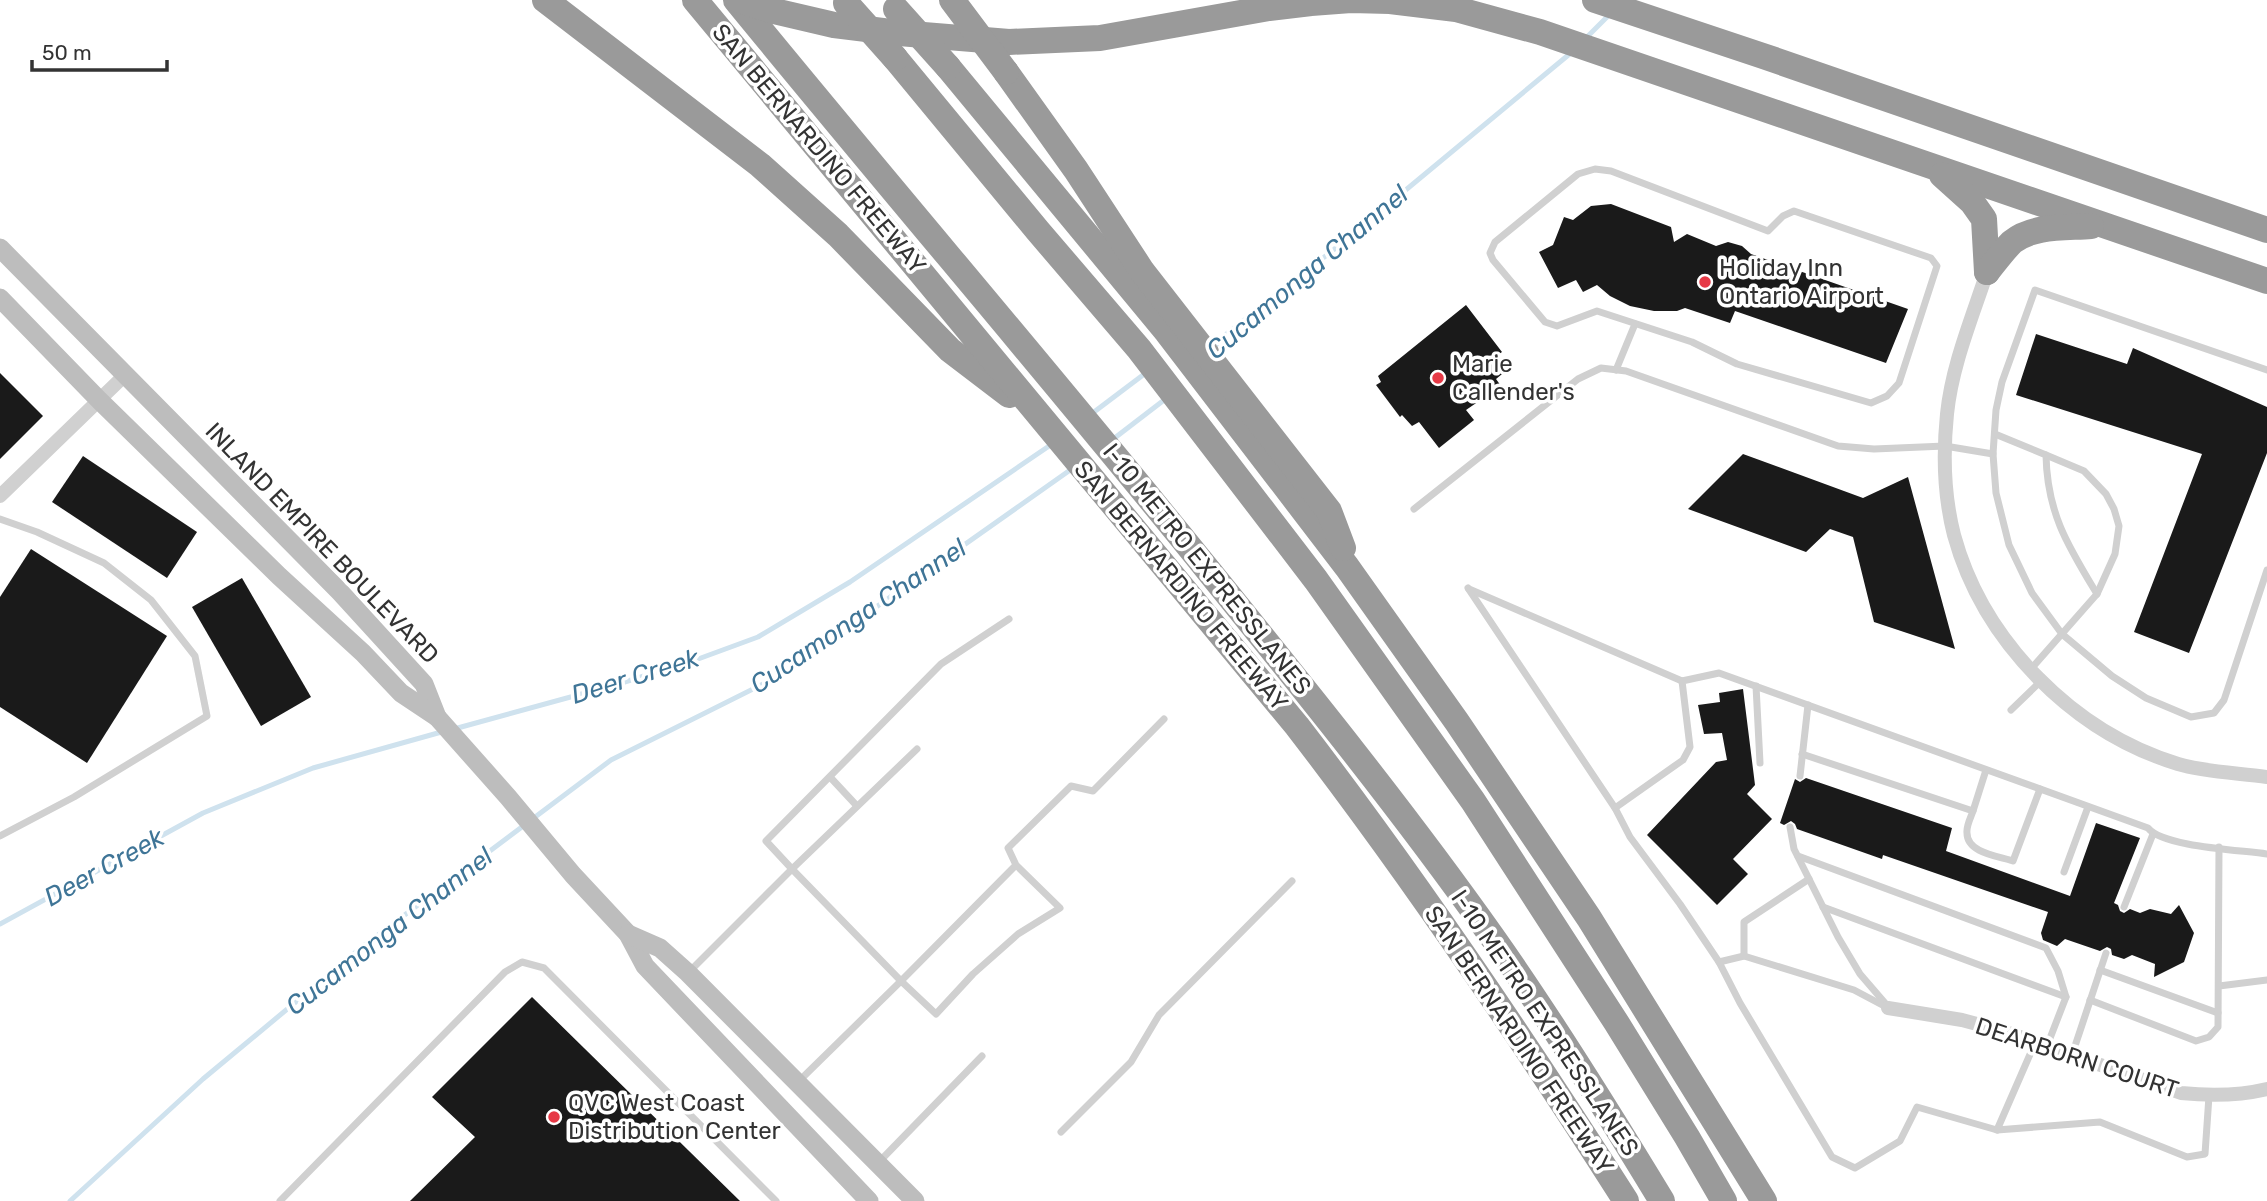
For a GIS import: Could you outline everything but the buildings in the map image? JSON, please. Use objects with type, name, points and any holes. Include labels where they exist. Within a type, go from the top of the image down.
[{"type":"highway","points":[[545,0],[760,165],[838,235],[950,350],[1044,421]]},
{"type":"highway","name":"SAN BERNARDINO FREEWAY","points":[[695,0],[1297,726],[1359,807],[1491,993],[1626,1201]]},
{"type":"highway","points":[[738,0],[834,25],[1009,42],[1100,38],[1269,8],[1351,0],[1390,1],[1456,9],[1540,32],[2267,281]]},
{"type":"highway","name":"I-10 METRO EXPRESSLANES","points":[[738,0],[1310,695],[1429,852],[1515,972],[1662,1201]]},
{"type":"highway","points":[[952,0],[1076,170],[1174,325]]},
{"type":"highway","points":[[1595,0],[2267,230]]},
{"type":"highway","points":[[844,1],[1139,349],[1316,580],[1473,801],[1616,1022],[1724,1201]]},
{"type":"highway","points":[[892,5],[1174,325],[1221,386],[1457,722],[1589,918],[1764,1201]]},
{"type":"highway","points":[[1933,166],[1972,202],[1984,219],[1987,272]]},
{"type":"highway","points":[[1987,272],[2012,243],[2024,235],[2038,230],[2103,225]]},
{"type":"main road","name":"INLAND EMPIRE BOULEVARD","points":[[0,248],[340,592],[424,684],[436,717]]},
{"type":"main road","name":"INLAND EMPIRE BOULEVARD","points":[[0,298],[99,400],[279,576],[363,653],[401,694],[436,717]]},
{"type":"main road","points":[[436,717],[628,934],[645,966],[869,1201]]},
{"type":"main road","points":[[628,934],[660,948],[688,972],[915,1201]]},
{"type":"street","points":[[1987,272],[1956,367],[1947,411],[1945,446],[1947,489],[1954,534],[1970,578],[1991,618],[2015,653],[2041,681],[2098,727],[2137,749],[2180,765],[2267,777]]},
{"type":"street","points":[[0,496],[125,375]]},
{"type":"street","name":"DEARBORN COURT","points":[[1888,1007],[1962,1020],[2181,1093],[2242,1095],[2267,1089]]},
{"type":"lane","points":[[1595,169],[1611,171],[1768,231],[1783,216],[1794,211],[1931,258],[1937,266],[1899,383],[1886,396],[1871,403],[1737,364],[1692,342],[1635,324],[1597,311],[1557,326],[1545,322],[1493,260],[1490,253],[1495,242],[1578,174],[1595,169]]},
{"type":"lane","points":[[2267,370],[2035,290],[2002,383],[1996,410],[1993,454],[1996,493],[2009,545],[2032,593],[2062,634],[2112,676],[2146,698],[2191,717],[2214,713],[2224,700],[2267,570]]},
{"type":"lane","points":[[1616,370],[1635,324]]},
{"type":"lane","points":[[1414,509],[1578,379],[1601,369],[1626,370],[1838,446],[1874,449],[1945,446],[1993,454]]},
{"type":"lane","points":[[1995,434],[2084,471],[2106,494],[2119,526],[2115,554],[2096,594],[2030,669]]},
{"type":"lane","points":[[2046,455],[2051,504],[2064,538],[2096,594]]},
{"type":"lane","points":[[0,519],[37,532],[104,563],[151,600],[195,656],[207,716],[74,797],[0,835]]},
{"type":"lane","points":[[2209,1096],[2205,1154],[2187,1157],[2100,1122],[1997,1130],[1917,1107],[1900,1141],[1855,1168],[1832,1157],[1740,1003],[1719,962],[1680,904],[1630,838],[1615,808],[1468,588],[1682,681],[1719,673],[2148,828],[2152,834],[2192,845],[2267,854]]},
{"type":"lane","points":[[1009,619],[941,664],[766,841],[936,1014],[973,974],[1018,934],[1060,908],[1016,865],[1008,848],[1071,786],[1093,791],[1164,719]]},
{"type":"lane","points":[[1615,808],[1683,761],[1690,747],[1682,681]]},
{"type":"lane","points":[[2011,710],[2041,681]]},
{"type":"lane","points":[[1756,687],[1760,763]]},
{"type":"lane","points":[[1800,776],[1808,705]]},
{"type":"lane","points":[[688,972],[917,749]]},
{"type":"lane","points":[[1802,754],[1973,811]]},
{"type":"lane","points":[[1986,770],[1966,832],[1975,848],[2013,861],[2040,789]]},
{"type":"lane","points":[[830,777],[857,806]]},
{"type":"lane","points":[[2064,872],[2088,807]]},
{"type":"lane","points":[[1790,827],[1798,856],[1838,937],[1860,974],[1888,1007]]},
{"type":"lane","points":[[2124,907],[2152,834]]},
{"type":"lane","points":[[2090,1000],[2196,1041],[2209,1037],[2218,1027],[2219,847]]},
{"type":"lane","points":[[1798,856],[2046,947],[2058,971],[2066,997],[1997,1130]]},
{"type":"lane","points":[[797,1083],[1016,865]]},
{"type":"lane","points":[[1744,956],[1744,922],[1809,879]]},
{"type":"lane","points":[[1061,1132],[1131,1062],[1159,1015],[1292,881]]},
{"type":"lane","points":[[1823,907],[2066,997]]},
{"type":"lane","points":[[2071,1055],[2106,953]]},
{"type":"lane","points":[[1719,962],[1744,956],[1854,990],[1888,1007]]},
{"type":"lane","points":[[280,1201],[505,972],[523,962],[544,968],[776,1201]]},
{"type":"lane","points":[[2100,970],[2218,1013]]},
{"type":"lane","points":[[2219,986],[2267,980]]},
{"type":"lane","points":[[878,1164],[982,1056]]},
{"type":"waterway","name":"Cucamonga Channel","points":[[1586,38],[1609,15]]},
{"type":"waterway","name":"Cucamonga Channel","points":[[1213,349],[1224,336],[1337,247],[1572,52]]},
{"type":"waterway","name":"Deer Creek","points":[[1090,415],[1147,372]]},
{"type":"waterway","name":"Cucamonga Channel","points":[[1112,440],[1168,397]]},
{"type":"waterway","name":"Deer Creek","points":[[454,729],[618,684],[758,637],[850,582],[1052,444]]},
{"type":"waterway","name":"Cucamonga Channel","points":[[70,1201],[203,1079],[362,947],[611,760],[777,677],[1073,468]]},
{"type":"waterway","name":"Deer Creek","points":[[0,924],[203,813],[313,768],[445,731]]},
{"type":"place","name":"Holiday Inn Ontario Airport","points":[[1705,282]]},
{"type":"place","name":"Marie Callender's","points":[[1438,378]]},
{"type":"place","name":"QVC West Coast Distribution Center","points":[[554,1117]]}]
